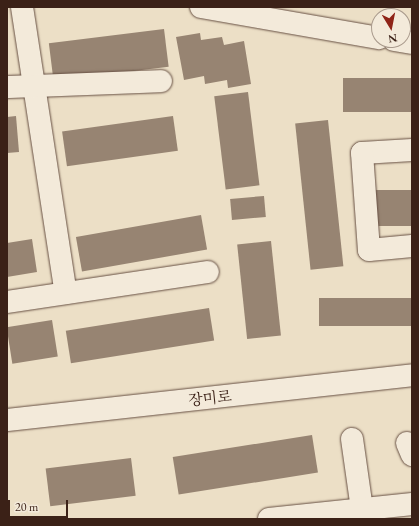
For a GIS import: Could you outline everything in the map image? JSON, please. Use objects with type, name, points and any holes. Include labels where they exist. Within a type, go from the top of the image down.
[{"type":"street","points":[[22,7],[66,293]]},
{"type":"street","points":[[201,7],[371,37]]},
{"type":"street","points":[[7,87],[161,81]]},
{"type":"street","points":[[412,150],[362,153],[369,250],[412,246]]},
{"type":"street","points":[[7,302],[208,272]]},
{"type":"street","name":"장미로","points":[[7,420],[412,375]]},
{"type":"street","points":[[352,439],[362,509]]},
{"type":"street","points":[[269,519],[412,504]]},
{"type":"building","points":[[164,29],[169,67],[53,81],[49,43]]},
{"type":"building","points":[[200,33],[201,40],[222,37],[224,45],[244,41],[251,84],[228,88],[227,80],[205,84],[204,76],[184,80],[176,37]]},
{"type":"building","points":[[343,78],[412,78],[412,112],[343,112]]},
{"type":"building","points":[[248,92],[259,185],[226,189],[214,96]]},
{"type":"building","points":[[16,116],[19,152],[7,153],[7,117]]},
{"type":"building","points":[[173,116],[178,151],[67,166],[62,132]]},
{"type":"building","points":[[328,120],[343,266],[311,270],[295,123]]},
{"type":"building","points":[[374,190],[412,190],[412,226],[374,226]]},
{"type":"building","points":[[264,196],[266,217],[232,220],[230,199]]},
{"type":"building","points":[[201,215],[207,249],[82,272],[76,237]]},
{"type":"building","points":[[32,239],[37,272],[7,277],[7,243]]},
{"type":"building","points":[[271,241],[281,335],[247,339],[237,245]]},
{"type":"building","points":[[319,298],[412,298],[412,326],[319,326]]},
{"type":"building","points":[[209,308],[214,341],[71,363],[66,331]]},
{"type":"building","points":[[52,320],[58,357],[12,364],[7,327]]},
{"type":"building","points":[[312,435],[318,473],[179,495],[173,457]]},
{"type":"building","points":[[131,458],[136,496],[50,506],[46,468]]}]
